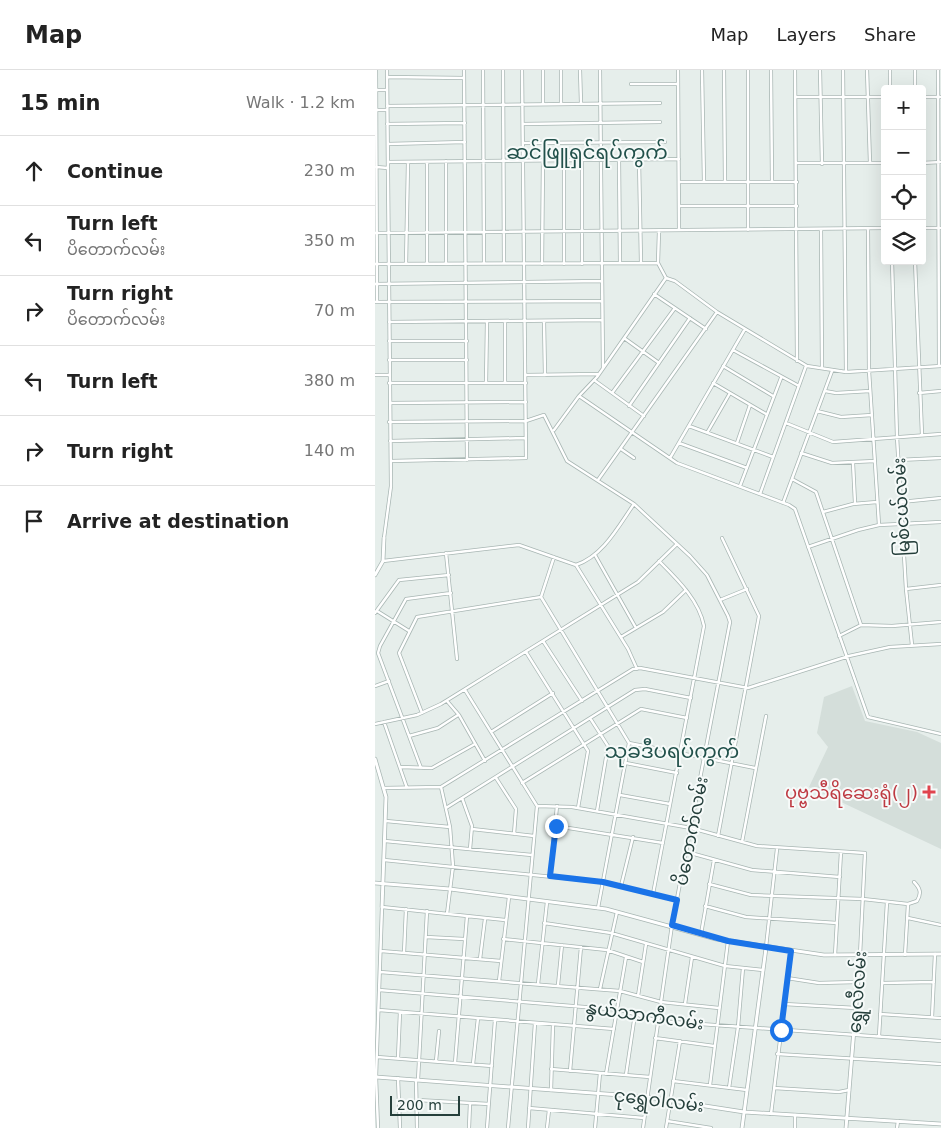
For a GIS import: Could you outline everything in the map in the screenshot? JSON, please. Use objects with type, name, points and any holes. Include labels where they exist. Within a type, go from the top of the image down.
[{"type":"street","points":[[375,575],[383,561],[384,538],[391,494],[387,70]]},
{"type":"street","points":[[464,70],[467,232],[467,460]]},
{"type":"street","points":[[483,70],[484,264]]},
{"type":"street","points":[[503,70],[503,264]]},
{"type":"street","points":[[391,461],[525,460],[526,375],[522,70]]},
{"type":"street","points":[[543,70],[543,104]]},
{"type":"street","points":[[561,70],[561,104]]},
{"type":"street","points":[[581,70],[581,104]]},
{"type":"street","points":[[600,70],[603,368]]},
{"type":"street","points":[[678,70],[679,230]]},
{"type":"street","points":[[702,70],[704,182]]},
{"type":"street","points":[[724,70],[725,182]]},
{"type":"street","points":[[748,230],[749,70]]},
{"type":"street","points":[[771,70],[772,182]]},
{"type":"street","points":[[795,70],[797,361]]},
{"type":"street","points":[[820,70],[822,164]]},
{"type":"street","points":[[843,70],[846,372]]},
{"type":"street","points":[[867,70],[870,163]]},
{"type":"street","points":[[890,70],[890,85]]},
{"type":"street","points":[[915,70],[915,85]]},
{"type":"street","points":[[659,230],[658,263],[666,278],[675,281],[717,312],[807,366],[846,372],[940,366],[940,96],[938,70]]},
{"type":"street","points":[[376,71],[376,302],[602,301]]},
{"type":"street","points":[[387,77],[465,78]]},
{"type":"street","points":[[631,84],[678,84]]},
{"type":"street","points":[[376,90],[387,90]]},
{"type":"street","points":[[926,96],[940,96]]},
{"type":"street","points":[[796,97],[881,97]]},
{"type":"street","points":[[376,110],[483,104],[660,103]]},
{"type":"street","points":[[523,124],[660,122]]},
{"type":"street","points":[[387,124],[465,124]]},
{"type":"street","points":[[388,144],[465,142]]},
{"type":"street","points":[[523,143],[665,142]]},
{"type":"street","points":[[619,159],[621,263]]},
{"type":"street","points":[[639,159],[641,263]]},
{"type":"street","points":[[388,162],[679,159]]},
{"type":"street","points":[[542,264],[543,160]]},
{"type":"street","points":[[564,160],[564,264]]},
{"type":"street","points":[[582,160],[582,264]]},
{"type":"street","points":[[446,161],[446,264]]},
{"type":"street","points":[[406,264],[407,162]]},
{"type":"street","points":[[427,162],[427,264]]},
{"type":"street","points":[[926,163],[940,162]]},
{"type":"street","points":[[797,163],[881,163]]},
{"type":"street","points":[[376,167],[388,168]]},
{"type":"street","points":[[679,182],[797,182]]},
{"type":"street","points":[[679,206],[797,206]]},
{"type":"street","points":[[868,228],[869,371],[879,525]]},
{"type":"street","points":[[376,233],[881,228]]},
{"type":"street","points":[[926,228],[940,228]]},
{"type":"street","points":[[821,229],[822,368]]},
{"type":"street","points":[[376,264],[658,263]]},
{"type":"street","name":"မြစ်ငယ်လမ်း","points":[[892,265],[898,460],[906,589],[912,645]]},
{"type":"street","points":[[915,265],[917,367],[922,435]]},
{"type":"street","points":[[554,430],[579,396],[599,374],[666,278]]},
{"type":"street","points":[[376,284],[602,281]]},
{"type":"street","points":[[654,294],[705,329]]},
{"type":"street","points":[[612,393],[675,308]]},
{"type":"street","points":[[598,480],[717,312]]},
{"type":"street","points":[[629,406],[690,318]]},
{"type":"street","points":[[389,322],[602,320]]},
{"type":"street","points":[[505,321],[505,383]]},
{"type":"street","points":[[544,321],[545,375]]},
{"type":"street","points":[[486,383],[487,322]]},
{"type":"street","points":[[670,458],[745,329]]},
{"type":"street","points":[[624,338],[659,363]]},
{"type":"street","points":[[389,341],[467,341]]},
{"type":"street","points":[[733,350],[781,378],[799,386]]},
{"type":"street","points":[[389,360],[467,360]]},
{"type":"street","points":[[723,366],[773,396]]},
{"type":"street","points":[[760,494],[807,366]]},
{"type":"street","points":[[783,503],[832,370]]},
{"type":"street","points":[[526,375],[599,374]]},
{"type":"street","points":[[375,375],[389,375]]},
{"type":"street","points":[[740,486],[781,378]]},
{"type":"street","points":[[594,380],[644,416]]},
{"type":"street","points":[[389,383],[526,383]]},
{"type":"street","points":[[713,383],[766,414]]},
{"type":"street","points":[[825,391],[836,393],[870,391]]},
{"type":"street","points":[[919,393],[941,391]]},
{"type":"street","points":[[707,432],[730,393]]},
{"type":"street","points":[[579,396],[677,463],[783,503],[795,510],[868,717],[941,734]]},
{"type":"street","points":[[389,403],[526,402]]},
{"type":"street","points":[[737,444],[750,405]]},
{"type":"street","points":[[817,411],[841,417],[872,415]]},
{"type":"street","name":"ပိတောက်လမ်း","points":[[526,421],[544,415],[554,430],[567,461],[635,504],[677,544],[707,575],[730,622],[672,925],[643,1128]]},
{"type":"street","points":[[389,422],[526,421]]},
{"type":"street","points":[[786,423],[833,442],[941,434]]},
{"type":"street","points":[[689,426],[773,457]]},
{"type":"street","points":[[390,440],[525,438]]},
{"type":"street","points":[[679,442],[747,468]]},
{"type":"street","points":[[621,449],[634,458]]},
{"type":"street","points":[[801,453],[832,463],[875,461]]},
{"type":"street","points":[[898,460],[941,458]]},
{"type":"street","points":[[853,463],[855,503]]},
{"type":"street","points":[[792,479],[815,492],[833,539],[861,626]]},
{"type":"street","points":[[901,502],[941,498]]},
{"type":"street","points":[[823,512],[855,503],[877,502]]},
{"type":"street","points":[[576,565],[595,555],[609,541],[635,504]]},
{"type":"street","points":[[808,547],[879,525],[941,522]]},
{"type":"street","points":[[718,836],[759,616],[722,538]]},
{"type":"street","points":[[375,724],[422,712],[447,701],[638,582],[677,544]]},
{"type":"street","points":[[383,561],[519,545],[576,565],[621,637],[637,668]]},
{"type":"street","points":[[446,553],[457,659]]},
{"type":"street","points":[[595,555],[636,628]]},
{"type":"street","points":[[553,557],[541,597],[629,743],[617,815],[598,908]]},
{"type":"street","points":[[653,894],[704,626],[703,618],[686,590],[659,561]]},
{"type":"street","points":[[409,631],[375,611],[399,580],[449,575]]},
{"type":"street","points":[[906,589],[941,586]]},
{"type":"street","points":[[720,600],[747,589]]},
{"type":"street","points":[[621,637],[663,612],[686,590]]},
{"type":"street","points":[[421,768],[378,653],[406,599],[451,593]]},
{"type":"street","points":[[422,712],[399,653],[417,617],[541,597]]},
{"type":"street","points":[[839,636],[861,626],[941,622]]},
{"type":"street","points":[[543,641],[582,701]]},
{"type":"street","points":[[384,788],[441,787],[637,668],[745,688],[846,657],[912,645],[941,644]]},
{"type":"street","points":[[526,652],[565,711],[588,751],[578,808]]},
{"type":"street","points":[[375,686],[389,681]]},
{"type":"street","points":[[446,808],[641,688],[691,698]]},
{"type":"street","points":[[465,690],[537,806],[517,1001],[508,1128]]},
{"type":"street","points":[[491,732],[553,693]]},
{"type":"street","points":[[447,701],[459,715],[485,761]]},
{"type":"street","points":[[522,782],[641,709],[687,718]]},
{"type":"street","points":[[409,736],[438,728],[459,715]]},
{"type":"street","points":[[742,842],[766,716]]},
{"type":"street","points":[[590,718],[608,746],[597,812]]},
{"type":"street","points":[[383,722],[407,788]]},
{"type":"street","points":[[629,743],[755,768]]},
{"type":"street","points":[[400,767],[432,768],[475,744]]},
{"type":"street","points":[[375,759],[387,797],[376,1077],[378,1128]]},
{"type":"street","points":[[626,763],[677,773]]},
{"type":"street","points":[[495,778],[517,809],[514,834]]},
{"type":"street","points":[[441,787],[450,827],[453,866],[447,914]]},
{"type":"street","points":[[620,795],[671,804]]},
{"type":"street","points":[[461,798],[472,829],[469,849]]},
{"type":"street","points":[[537,806],[578,808],[691,828],[742,842],[777,849],[841,852],[835,955]]},
{"type":"street","points":[[550,876],[557,806]]},
{"type":"street","points":[[386,821],[450,827]]},
{"type":"street","points":[[556,826],[663,843]]},
{"type":"street","points":[[472,829],[534,836]]},
{"type":"street","points":[[621,886],[633,838]]},
{"type":"street","points":[[385,842],[450,846],[532,855]]},
{"type":"street","points":[[742,1128],[757,1029],[777,849]]},
{"type":"street","points":[[687,852],[752,870],[840,877]]},
{"type":"street","name":"ရွှေလီလမ်း","points":[[841,852],[863,853],[866,856],[859,982],[846,1128]]},
{"type":"street","points":[[385,860],[603,882],[677,900]]},
{"type":"street","points":[[701,934],[714,860]]},
{"type":"street","points":[[709,884],[751,895],[863,899],[909,904],[917,901],[920,894],[920,888],[914,882]]},
{"type":"street","points":[[375,883],[450,889],[617,911],[728,941],[766,948],[835,955],[941,954]]},
{"type":"street","points":[[499,981],[509,898]]},
{"type":"street","points":[[538,984],[547,902]]},
{"type":"street","points":[[879,1036],[887,902]]},
{"type":"street","points":[[905,955],[909,904]]},
{"type":"street","points":[[705,906],[746,917],[837,923]]},
{"type":"street","points":[[382,907],[505,920]]},
{"type":"street","points":[[404,953],[406,909]]},
{"type":"street","points":[[417,1128],[417,1080],[427,911]]},
{"type":"street","points":[[600,989],[617,911]]},
{"type":"street","points":[[455,1063],[460,978],[467,916]]},
{"type":"street","points":[[480,959],[485,918]]},
{"type":"street","points":[[908,918],[941,925]]},
{"type":"street","points":[[544,923],[611,933],[725,966],[763,970]]},
{"type":"street","points":[[426,936],[464,939]]},
{"type":"street","points":[[503,939],[607,950],[643,962]]},
{"type":"street","points":[[710,1085],[728,941]]},
{"type":"street","points":[[638,996],[646,944]]},
{"type":"street","points":[[558,986],[562,945]]},
{"type":"street","points":[[570,1071],[581,947]]},
{"type":"street","points":[[381,951],[501,961]]},
{"type":"street","points":[[771,1114],[791,951]]},
{"type":"street","points":[[932,1017],[935,954]]},
{"type":"street","points":[[606,1074],[626,956]]},
{"type":"street","points":[[685,1004],[692,957]]},
{"type":"street","points":[[729,1088],[743,968]]},
{"type":"street","points":[[380,972],[620,991],[661,1002],[719,1008]]},
{"type":"street","points":[[787,978],[819,983],[859,982]]},
{"type":"street","points":[[883,983],[933,982]]},
{"type":"street","name":"နွယ်သာကီလမ်း","points":[[379,990],[617,1010],[658,1021],[941,1041]]},
{"type":"street","points":[[784,1004],[856,1008]]},
{"type":"street","points":[[379,1010],[614,1029]]},
{"type":"street","points":[[398,1058],[400,1012]]},
{"type":"street","points":[[626,1075],[635,1014]]},
{"type":"street","points":[[880,1014],[941,1018]]},
{"type":"street","points":[[473,1064],[477,1018]]},
{"type":"street","points":[[487,1128],[495,1020]]},
{"type":"street","points":[[528,1128],[535,1023]]},
{"type":"street","points":[[551,1090],[553,1025]]},
{"type":"street","points":[[436,1061],[439,1031]]},
{"type":"street","points":[[655,1038],[714,1046]]},
{"type":"street","points":[[666,1128],[680,1041]]},
{"type":"street","points":[[777,1054],[941,1064]]},
{"type":"street","points":[[377,1056],[492,1066]]},
{"type":"street","points":[[551,1069],[650,1077]]},
{"type":"street","points":[[595,1128],[600,1073]]},
{"type":"street","name":"ငုရွှေဝါလမ်း","points":[[376,1077],[647,1097],[744,1112],[941,1124]]},
{"type":"street","points":[[398,1078],[400,1128]]},
{"type":"street","points":[[673,1081],[747,1090]]},
{"type":"street","points":[[774,1088],[839,1092],[849,1090]]},
{"type":"street","points":[[417,1100],[489,1104]]},
{"type":"street","points":[[469,1128],[470,1103]]},
{"type":"street","points":[[529,1108],[645,1118]]},
{"type":"street","points":[[547,1128],[549,1109]]},
{"type":"street","points":[[795,1115],[795,1128]]},
{"type":"street","points":[[667,1121],[685,1126],[711,1128]]},
{"type":"street","points":[[897,1128],[898,1122]]},
{"type":"shaded area","points":[[852,686],[865,721],[917,732],[941,743],[941,849],[809,787],[828,747],[817,733],[824,697]]},
{"type":"place","name":"ပုဗ္ဗသီရိဆေးရုံ(၂)","points":[[929,792]]},
{"type":"district","name":"ဆင်ဖြူရှင်ရပ်ကွက်","points":[[587,152]]},
{"type":"district","name":"သုခဒီပရပ်ကွက်","points":[[672,751]]},
{"type":"route","points":[[556,826],[550,876],[603,882],[677,900],[672,925],[716,939],[791,951],[781,1030]]}]
